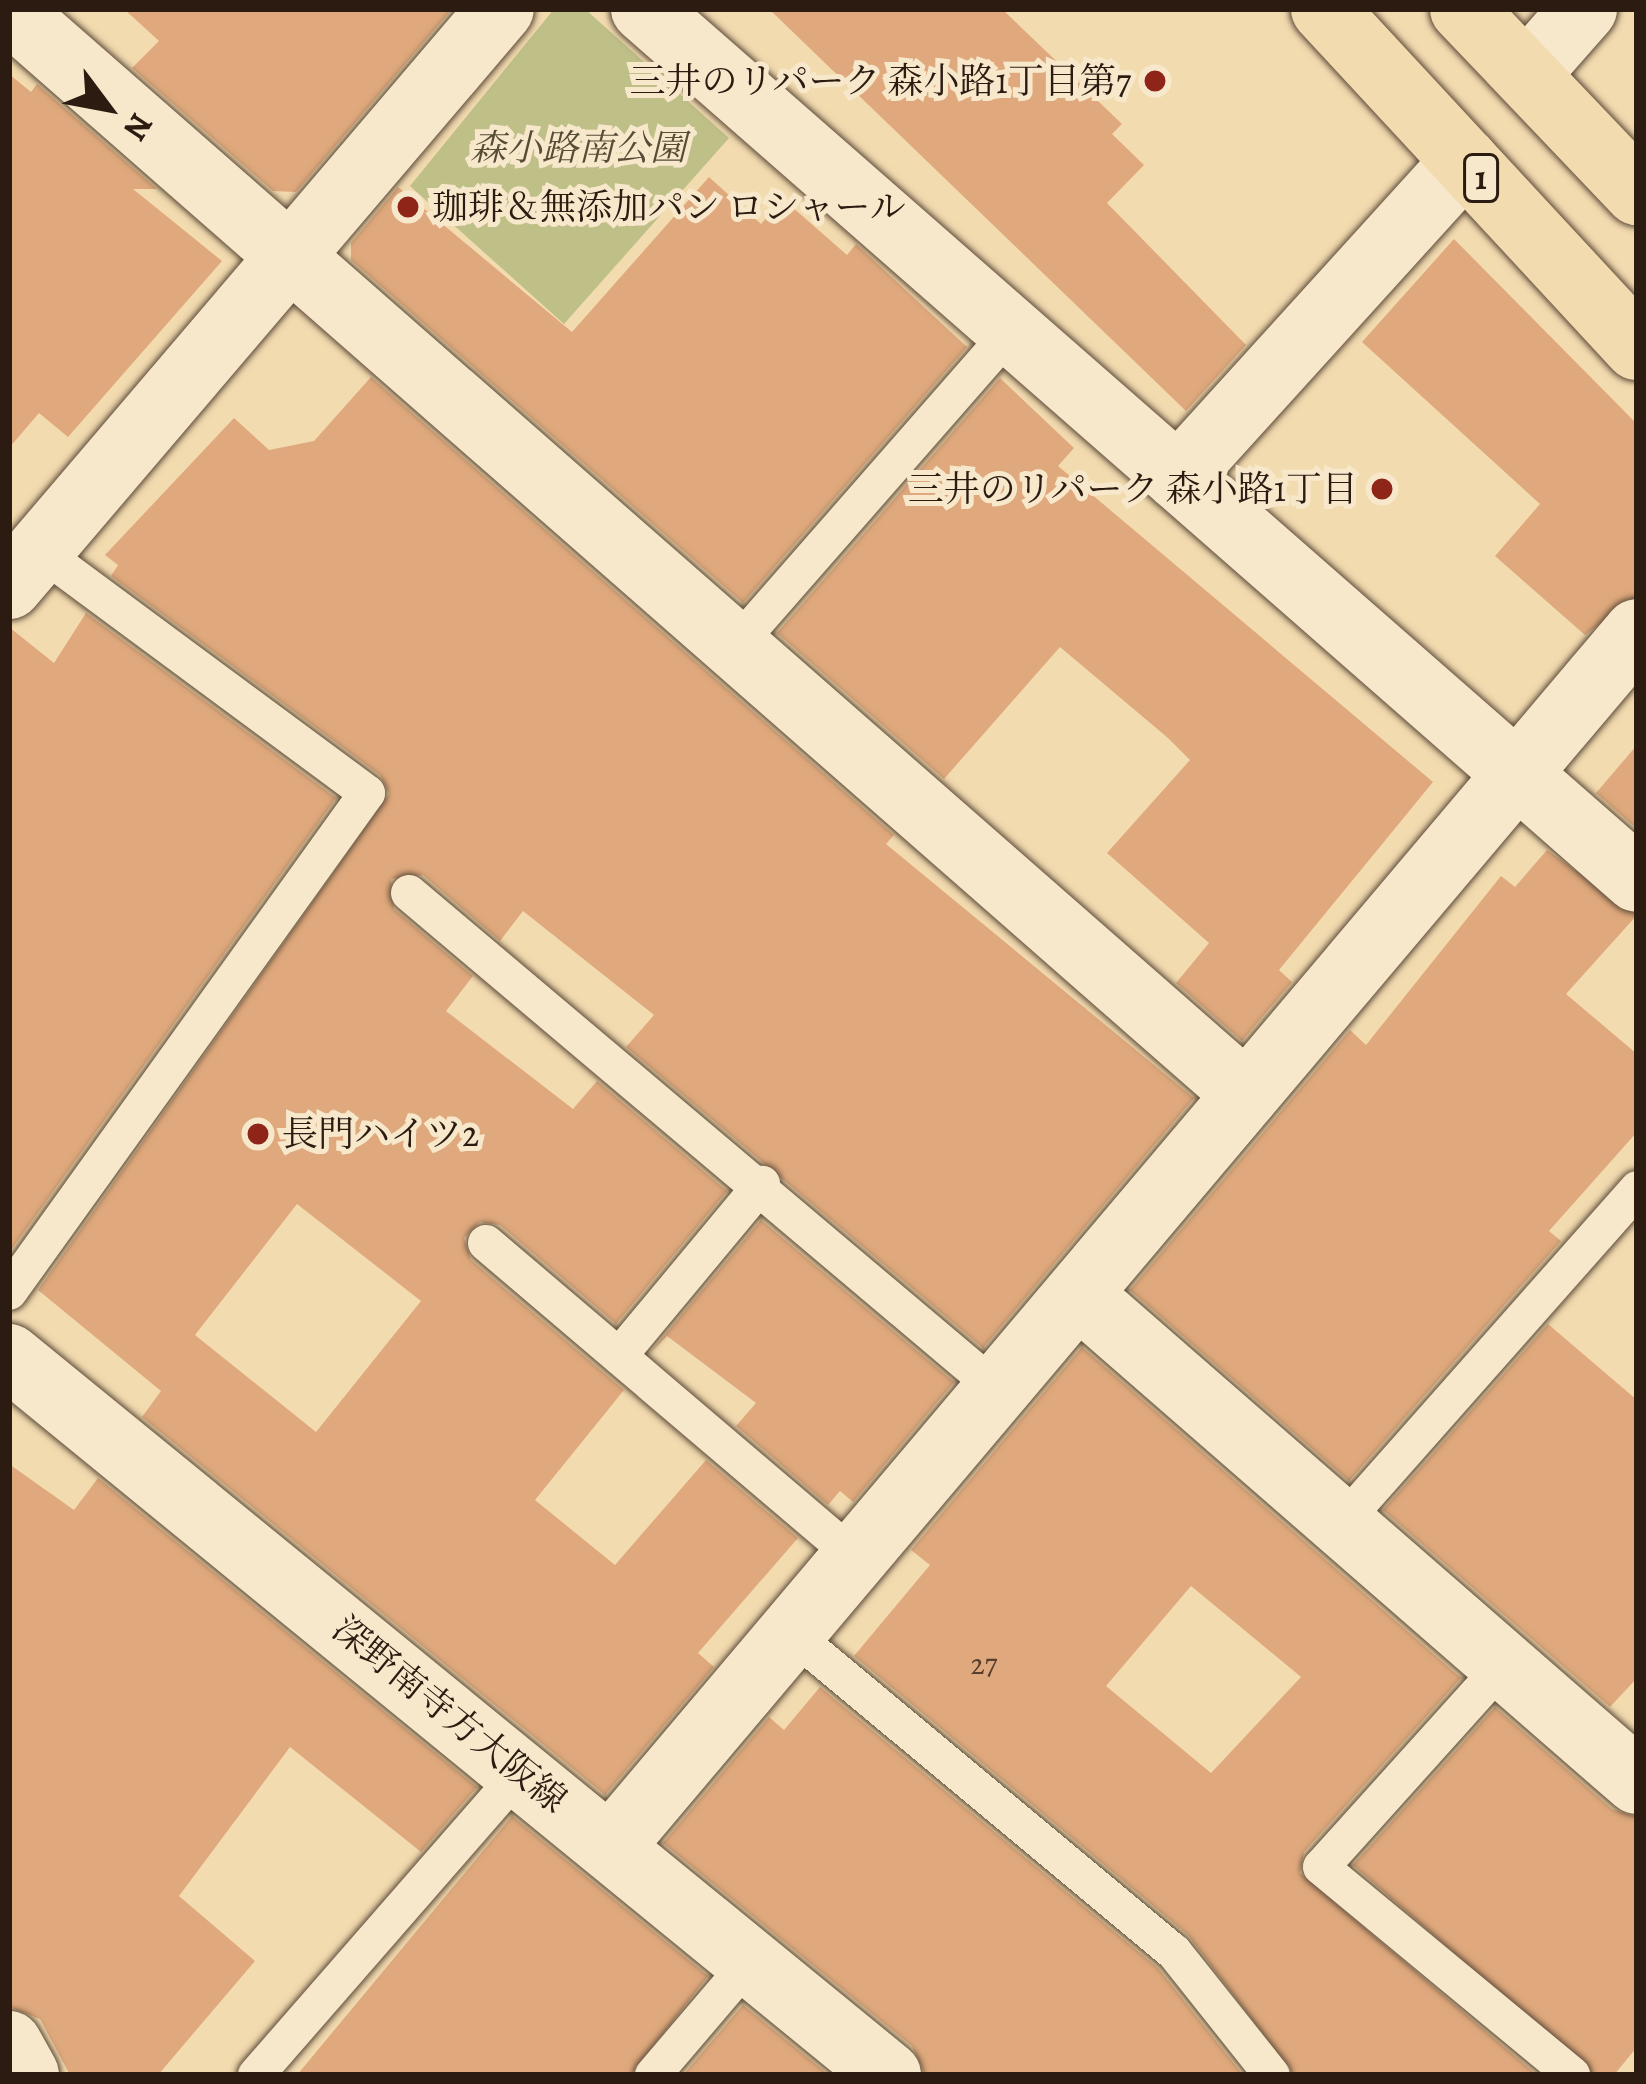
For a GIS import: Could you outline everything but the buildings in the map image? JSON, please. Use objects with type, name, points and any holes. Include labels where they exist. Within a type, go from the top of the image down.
[{"type":"highway","name":"1","points":[[1324,9],[1637,347]]},
{"type":"highway","points":[[1463,9],[1637,192]]},
{"type":"street","points":[[24,569],[500,9]]},
{"type":"street","points":[[644,9],[1637,879]]},
{"type":"street","points":[[1526,75],[1584,9]]},
{"type":"street","points":[[9,10],[1246,1094]]},
{"type":"street","points":[[1178,478],[1466,161]]},
{"type":"street","points":[[612,1845],[1516,773],[1630,654]]},
{"type":"street","points":[[1078,1295],[1637,1781]]},
{"type":"street","name":"深野南寺方大阪線","points":[[9,1357],[888,2075]]},
{"type":"street","points":[[9,2044],[26,2075]]},
{"type":"lane","points":[[737,644],[1011,331]]},
{"type":"lane","points":[[9,1292],[367,793],[24,569]]},
{"type":"lane","points":[[409,893],[762,1184],[998,1390]]},
{"type":"lane","points":[[619,1356],[762,1184]]},
{"type":"lane","points":[[1342,1522],[1637,1189]]},
{"type":"lane","points":[[485,1243],[857,1559]]},
{"type":"lane","points":[[792,1634],[1174,1952],[1272,2075]]},
{"type":"lane","points":[[1504,1664],[1321,1868],[1572,2075]]},
{"type":"lane","points":[[256,2075],[520,1772]]},
{"type":"lane","points":[[653,2075],[751,1960]]},
{"type":"green space","name":"森小路南公園","points":[[554,9],[585,9],[729,138],[564,324],[410,186]]},
{"type":"place","name":"三井のリパーク 森小路1丁目第7","points":[[1155,81]]},
{"type":"place","name":"珈琲＆無添加パン ロシャール","points":[[408,207]]},
{"type":"place","name":"三井のリパーク 森小路1丁目","points":[[1382,489]]},
{"type":"place","name":"長門ハイツ2","points":[[258,1134]]}]
